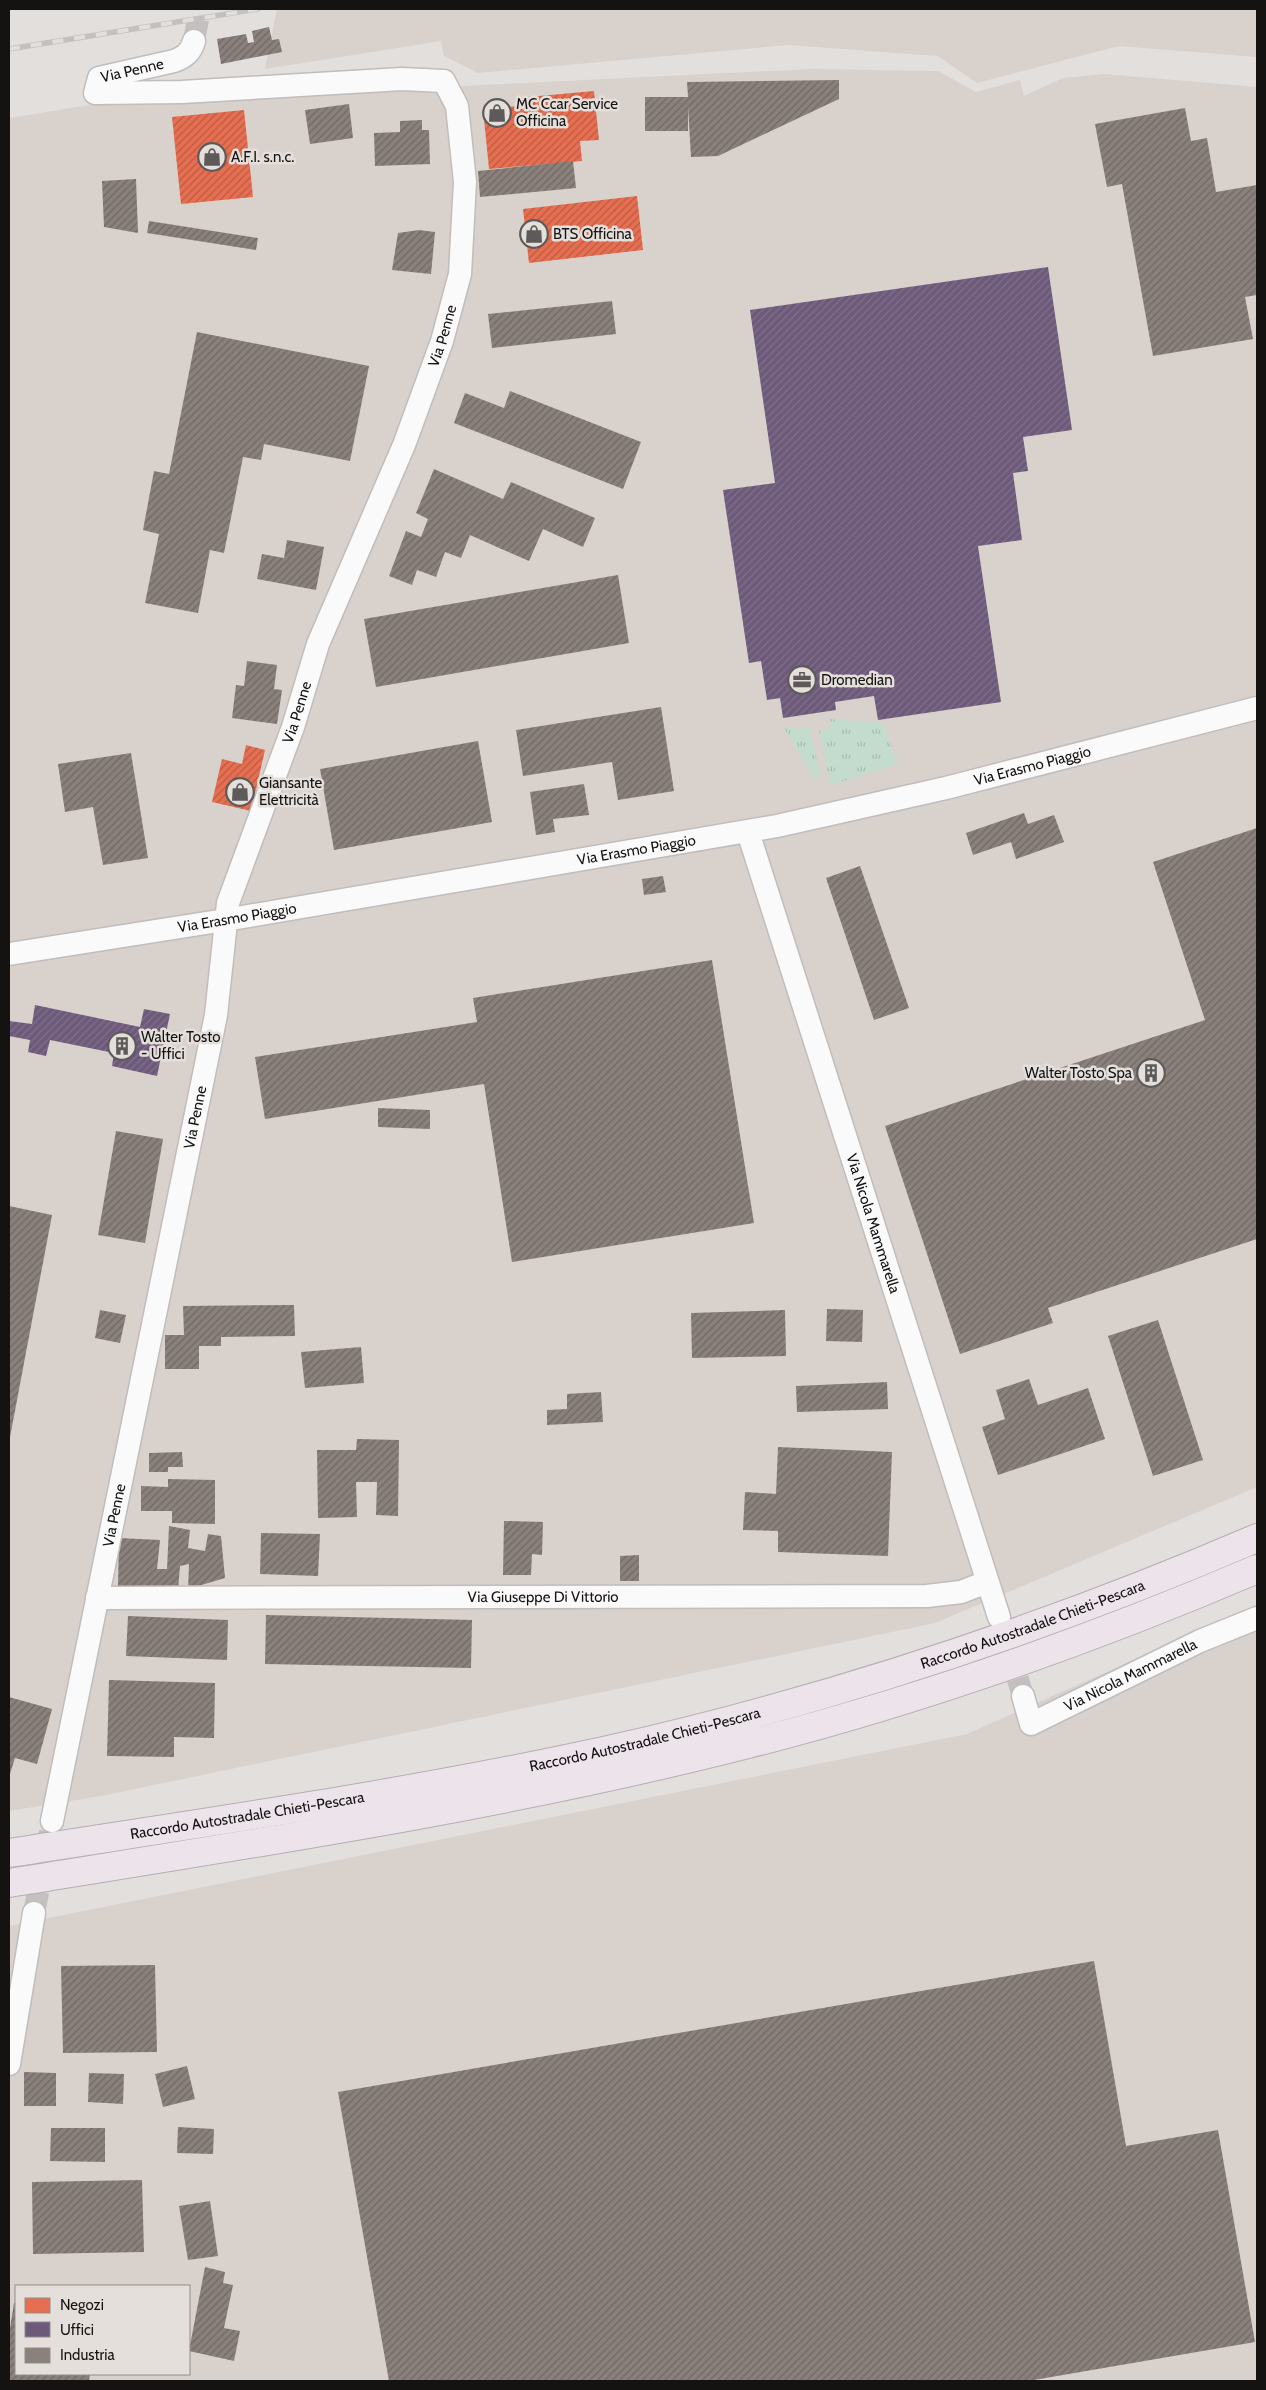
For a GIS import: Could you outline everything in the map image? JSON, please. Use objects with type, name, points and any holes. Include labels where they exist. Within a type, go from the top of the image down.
[{"type":"highway","name":"Raccordo Autostradale Chieti-Pescara","points":[[9,1853],[377,1794],[514,1769],[605,1750],[735,1719],[889,1676],[1083,1608],[1257,1538]]},
{"type":"highway","name":"Raccordo Autostradale Chieti-Pescara","points":[[9,1883],[380,1822],[525,1795],[744,1745],[907,1699],[1096,1633],[1189,1598],[1257,1568]]},
{"type":"street","name":"Via Penne","points":[[52,1821],[216,1016],[228,903],[293,727],[318,644],[404,445],[442,341],[460,274],[465,182],[457,106],[444,81],[402,79],[182,92],[95,93],[99,78],[174,61],[184,57],[192,49],[194,41]]},
{"type":"street","name":"Via Erasmo Piaggio","points":[[9,954],[225,920],[748,832],[946,788],[1257,708]]},
{"type":"street","name":"Via Nicola Mammarella","points":[[748,832],[999,1617]]},
{"type":"street","name":"Via Giuseppe Di Vittorio","points":[[97,1598],[927,1596],[961,1592],[988,1582]]},
{"type":"street","name":"Via Nicola Mammarella","points":[[1023,1696],[1031,1724],[1200,1641],[1257,1618]]},
{"type":"street","points":[[9,2064],[34,1913]]},
{"type":"shaded area","points":[[277,9],[1257,9],[1257,57],[1119,46],[977,83],[938,56],[788,45],[478,73],[444,56],[441,41],[265,69]]},
{"type":"shaded area","points":[[811,69],[938,71],[976,92],[1020,80],[1024,96],[1063,78],[1104,74],[1257,87],[1257,1487],[935,1623],[101,1796],[9,1811],[9,118],[97,104]]},
{"type":"shaded area","points":[[1257,1605],[1257,2381],[9,2381],[9,1926],[967,1734]]},
{"type":"green space","points":[[830,719],[883,723],[898,764],[831,785],[819,731],[831,727]]},
{"type":"green space","points":[[810,727],[820,776],[814,779],[784,728]]},
{"type":"building: Negozi","points":[[594,91],[599,140],[580,141],[582,161],[489,169],[483,109],[518,106],[517,98]]},
{"type":"building: Negozi","name":"A.F.I. s.n.c.","points":[[244,110],[253,197],[181,204],[172,117]]},
{"type":"building: Negozi","points":[[637,196],[643,250],[529,263],[523,209]]},
{"type":"building: Negozi","points":[[246,745],[265,750],[251,811],[212,802],[222,759],[242,764]]},
{"type":"building: Uffici","points":[[1048,267],[1072,430],[1023,437],[1028,471],[1013,473],[1022,540],[978,546],[1001,702],[878,720],[874,696],[835,702],[836,710],[783,718],[780,698],[767,700],[761,661],[749,663],[723,490],[775,483],[750,310]]},
{"type":"building: Uffici","name":"Walter Tosto - Uffici","points":[[35,1005],[140,1027],[144,1009],[170,1014],[157,1076],[112,1066],[114,1053],[50,1040],[46,1056],[28,1052],[30,1040],[9,1036],[9,1021],[32,1024]]},
{"type":"building: Industria","points":[[269,27],[272,40],[279,39],[282,52],[221,64],[217,39],[246,34],[248,43],[254,42],[252,31]]},
{"type":"building: Industria","points":[[839,80],[839,99],[718,156],[691,157],[688,106],[688,131],[645,131],[645,97],[688,97],[687,82]]},
{"type":"building: Industria","points":[[349,104],[353,138],[310,144],[305,110]]},
{"type":"building: Industria","points":[[1185,108],[1191,141],[1207,138],[1216,192],[1257,185],[1257,295],[1245,297],[1253,339],[1153,356],[1122,184],[1107,187],[1095,124]]},
{"type":"building: Industria","points":[[422,120],[422,130],[429,130],[430,164],[375,166],[374,133],[400,132],[400,121]]},
{"type":"building: Industria","points":[[573,161],[576,188],[480,197],[478,171]]},
{"type":"building: Industria","points":[[136,179],[138,233],[104,227],[102,181]]},
{"type":"building: Industria","points":[[149,221],[258,238],[256,250],[147,233]]},
{"type":"building: Industria","points":[[419,230],[435,232],[431,274],[392,270],[398,233]]},
{"type":"building: Industria","points":[[612,301],[616,334],[492,348],[488,314]]},
{"type":"building: Industria","points":[[197,332],[369,366],[350,461],[264,444],[261,460],[243,457],[224,553],[210,550],[198,613],[145,603],[159,534],[143,530],[154,471],[169,474]]},
{"type":"building: Industria","points":[[510,391],[641,442],[623,489],[454,423],[465,393],[504,408]]},
{"type":"building: Industria","points":[[434,469],[503,499],[511,482],[595,518],[583,547],[543,529],[529,561],[470,535],[461,558],[445,552],[436,577],[417,570],[412,585],[389,576],[406,531],[421,537],[428,519],[416,513]]},
{"type":"building: Industria","points":[[287,540],[324,547],[316,590],[257,579],[262,554],[284,558]]},
{"type":"building: Industria","points":[[618,575],[629,643],[376,687],[364,619]]},
{"type":"building: Industria","points":[[247,661],[277,665],[274,689],[282,690],[277,724],[232,718],[236,685],[244,686]]},
{"type":"building: Industria","points":[[661,707],[674,791],[618,800],[612,762],[523,776],[516,730]]},
{"type":"building: Industria","points":[[478,741],[492,822],[334,850],[320,769]]},
{"type":"building: Industria","points":[[131,753],[148,858],[103,865],[93,807],[65,812],[58,764]]},
{"type":"building: Industria","points":[[584,784],[589,815],[553,819],[555,832],[536,835],[530,792]]},
{"type":"building: Industria","points":[[1024,813],[1028,824],[1054,815],[1064,842],[1016,859],[1011,842],[973,855],[966,833]]},
{"type":"building: Industria","name":"Walter Tosto Spa","points":[[1257,828],[1257,1239],[1048,1308],[1053,1323],[960,1354],[885,1126],[1205,1020],[1153,862]]},
{"type":"building: Industria","points":[[860,866],[909,1008],[874,1020],[826,878]]},
{"type":"building: Industria","points":[[663,876],[666,892],[644,895],[642,879]]},
{"type":"building: Industria","points":[[712,960],[754,1223],[512,1262],[484,1084],[265,1119],[255,1057],[477,1022],[473,998]]},
{"type":"building: Industria","points":[[378,1108],[430,1110],[430,1129],[378,1127]]},
{"type":"building: Industria","points":[[116,1131],[163,1139],[145,1243],[98,1235]]},
{"type":"building: Industria","points":[[9,1206],[52,1215],[10,1437],[9,1437]]},
{"type":"building: Industria","points":[[294,1305],[295,1336],[221,1337],[221,1346],[199,1346],[199,1369],[165,1369],[165,1335],[184,1335],[183,1306]]},
{"type":"building: Industria","points":[[827,1309],[863,1310],[862,1342],[826,1341]]},
{"type":"building: Industria","points":[[100,1310],[126,1315],[120,1343],[95,1338]]},
{"type":"building: Industria","points":[[785,1310],[786,1356],[692,1358],[691,1313]]},
{"type":"building: Industria","points":[[1158,1320],[1203,1460],[1153,1476],[1108,1336]]},
{"type":"building: Industria","points":[[361,1347],[364,1383],[305,1388],[301,1352]]},
{"type":"building: Industria","points":[[1029,1379],[1038,1405],[1088,1388],[1105,1439],[998,1475],[982,1427],[1005,1419],[996,1390]]},
{"type":"building: Industria","points":[[887,1382],[888,1409],[797,1412],[796,1386]]},
{"type":"building: Industria","points":[[601,1392],[603,1422],[547,1425],[547,1410],[567,1409],[567,1394]]},
{"type":"building: Industria","points":[[357,1439],[399,1440],[398,1516],[376,1515],[377,1482],[356,1482],[357,1517],[318,1518],[317,1450],[356,1450]]},
{"type":"building: Industria","points":[[778,1447],[892,1452],[888,1556],[778,1552],[778,1531],[743,1530],[745,1492],[776,1494]]},
{"type":"building: Industria","points":[[182,1452],[183,1467],[168,1467],[168,1472],[149,1472],[149,1453]]},
{"type":"building: Industria","points":[[168,1479],[215,1480],[215,1524],[172,1523],[172,1511],[141,1511],[141,1486],[168,1487]]},
{"type":"building: Industria","points":[[504,1521],[543,1522],[542,1555],[532,1554],[531,1575],[503,1575]]},
{"type":"building: Industria","points":[[169,1526],[190,1530],[188,1548],[205,1551],[208,1534],[221,1536],[225,1578],[188,1589],[189,1564],[180,1566],[178,1590],[118,1586],[119,1538],[160,1540],[157,1569],[167,1569]]},
{"type":"building: Industria","points":[[261,1533],[320,1534],[318,1576],[260,1574]]},
{"type":"building: Industria","points":[[639,1555],[639,1581],[620,1581],[620,1556]]},
{"type":"building: Industria","points":[[266,1615],[472,1620],[471,1668],[265,1664]]},
{"type":"building: Industria","points":[[128,1616],[228,1620],[227,1660],[126,1656]]},
{"type":"building: Industria","points":[[109,1680],[215,1683],[214,1738],[174,1737],[174,1757],[107,1756]]},
{"type":"building: Industria","points":[[9,1697],[52,1709],[37,1764],[15,1758],[9,1777]]},
{"type":"building: Industria","points":[[1094,1961],[1126,2146],[1218,2130],[1255,2342],[1028,2381],[389,2381],[338,2092]]},
{"type":"building: Industria","points":[[155,1965],[157,2052],[63,2053],[61,1966]]},
{"type":"building: Industria","points":[[187,2066],[195,2099],[163,2107],[155,2074]]},
{"type":"building: Industria","points":[[24,2072],[56,2073],[56,2106],[24,2106]]},
{"type":"building: Industria","points":[[89,2073],[124,2074],[123,2104],[88,2102]]},
{"type":"building: Industria","points":[[178,2127],[214,2129],[213,2154],[177,2153]]},
{"type":"building: Industria","points":[[51,2128],[105,2128],[105,2162],[50,2161]]},
{"type":"building: Industria","points":[[142,2180],[144,2252],[33,2254],[32,2182]]},
{"type":"building: Industria","points":[[210,2201],[218,2256],[188,2260],[179,2206]]},
{"type":"building: Industria","points":[[205,2267],[225,2272],[223,2283],[233,2285],[224,2328],[240,2331],[234,2361],[190,2351]]},
{"type":"building: Industria","points":[[15,2303],[15,2375],[90,2375],[89,2381],[9,2381],[9,2334]]},
{"type":"tunnel","points":[[194,41],[200,9]]},
{"type":"tunnel","points":[[1008,1647],[1023,1696]]},
{"type":"tunnel","points":[[34,1913],[50,1832]]},
{"type":"railway","points":[[9,49],[258,9]]},
{"type":"place","name":"MC Ccar Service Officina","points":[[497,113]]},
{"type":"place","name":"A.F.I. s.n.c.","points":[[212,157]]},
{"type":"place","name":"BTS Officina","points":[[534,234]]},
{"type":"place","name":"Dromedian","points":[[802,680]]},
{"type":"place","name":"Giansante Elettricità","points":[[240,792]]},
{"type":"place","name":"Walter Tosto - Uffici","points":[[122,1046]]},
{"type":"place","name":"Walter Tosto Spa","points":[[1151,1073]]}]
